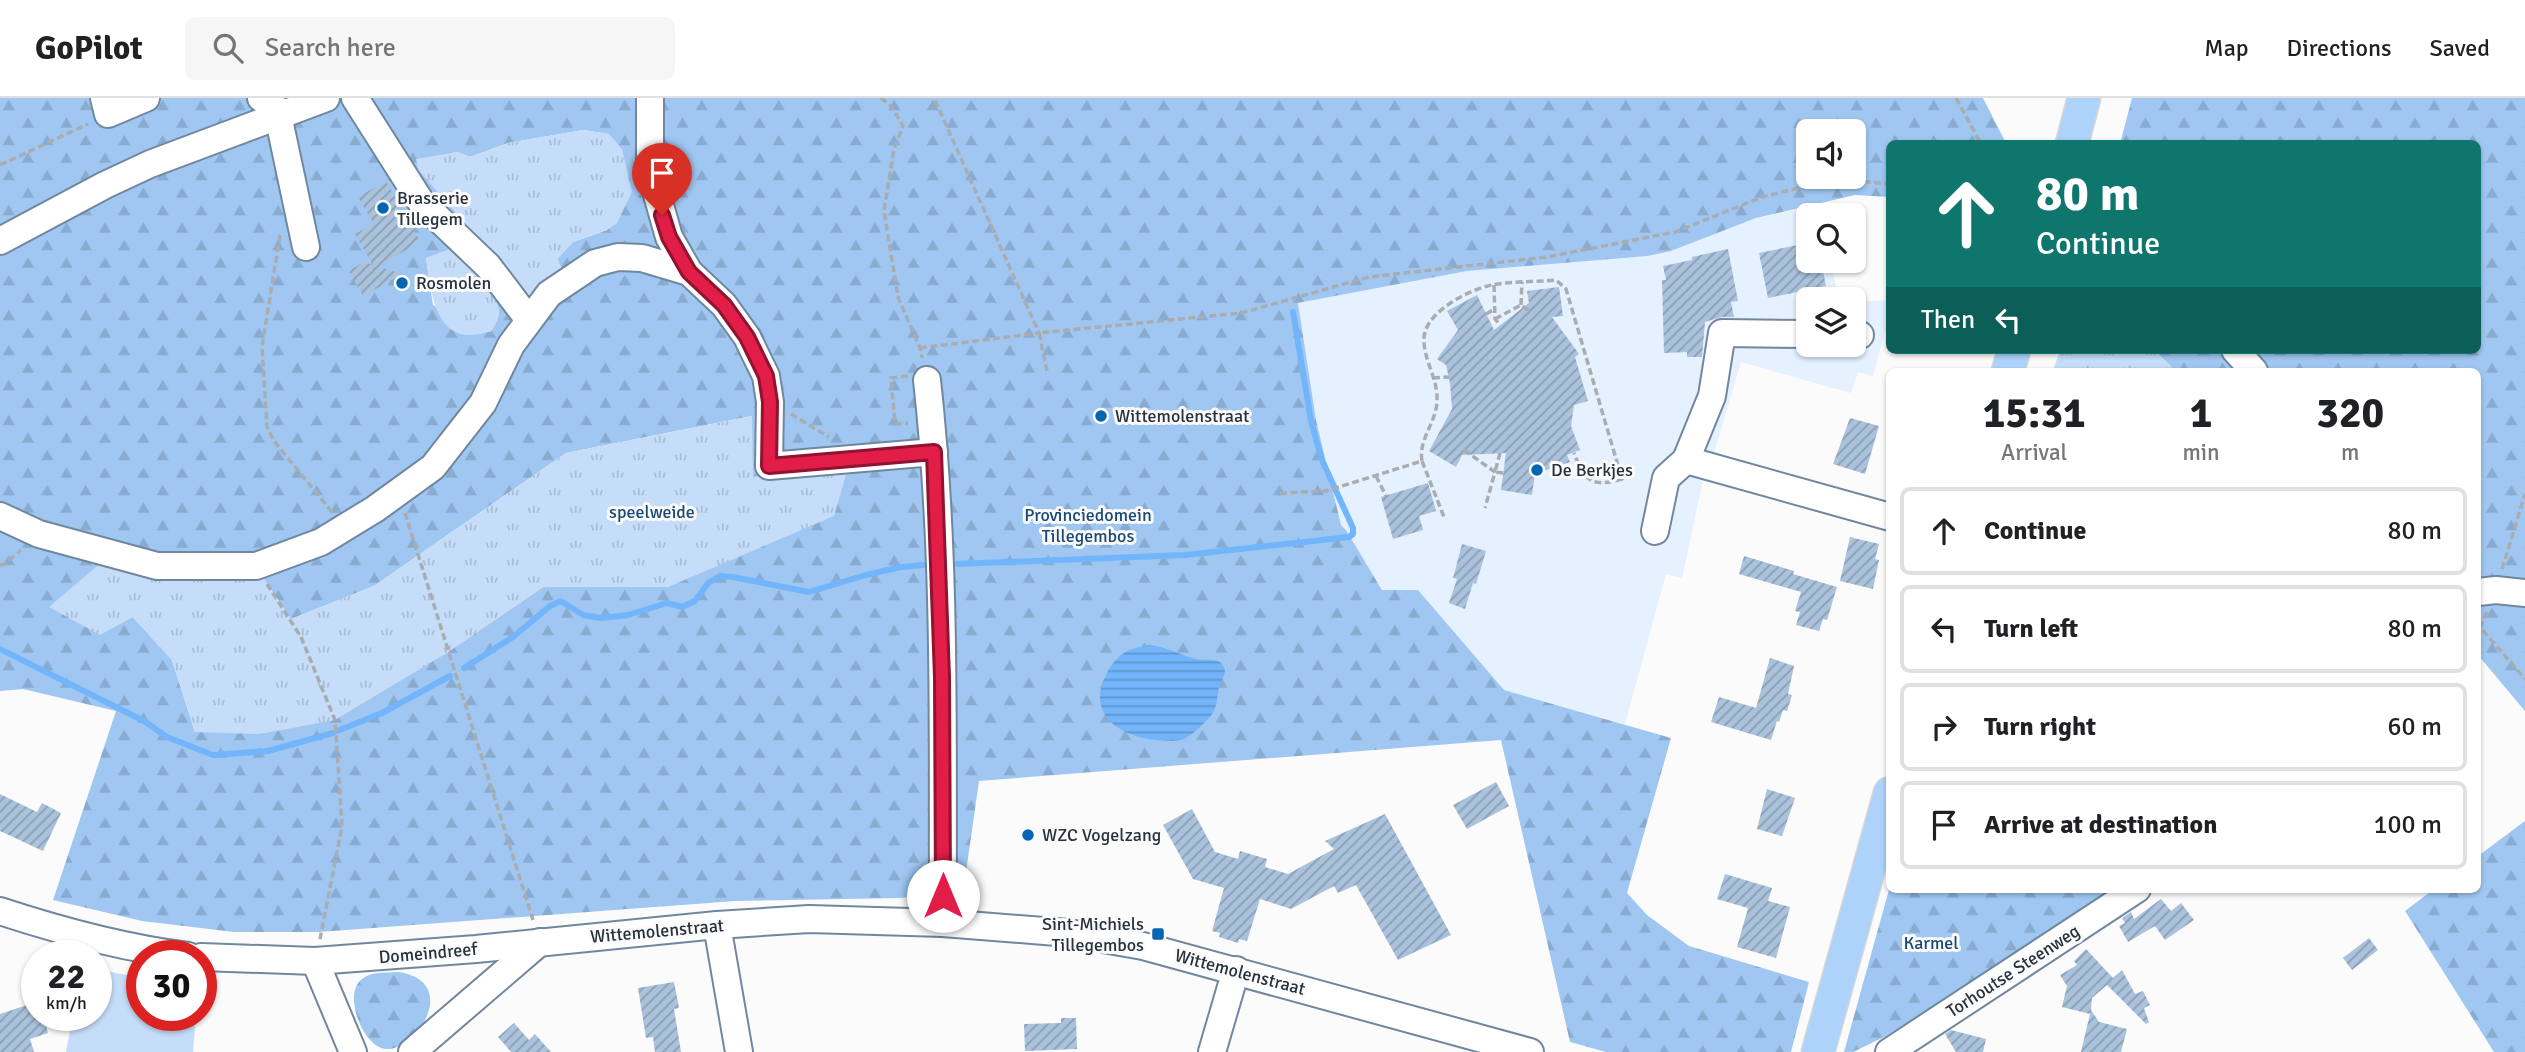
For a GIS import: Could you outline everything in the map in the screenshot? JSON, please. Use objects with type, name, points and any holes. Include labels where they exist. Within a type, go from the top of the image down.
[{"type":"main road","points":[[2073,140],[2084,98]]},
{"type":"main road","points":[[1818,1052],[1886,807]]},
{"type":"street","points":[[106,106],[146,98]]},
{"type":"street","points":[[0,241],[105,185],[274,109],[326,98]]},
{"type":"street","points":[[355,98],[421,202],[488,266],[529,320]]},
{"type":"street","points":[[650,98],[650,170],[669,237],[689,272],[724,305],[747,337],[766,376],[770,402],[769,466],[934,452]]},
{"type":"street","points":[[274,109],[306,247]]},
{"type":"street","points":[[0,516],[39,534],[157,566],[256,566],[321,542],[398,493],[433,467],[483,402],[511,345],[529,320],[550,294],[595,262],[618,257],[642,258],[689,272]]},
{"type":"street","points":[[1655,531],[1667,478],[1686,460],[1712,396],[1722,332],[1796,334]]},
{"type":"street","points":[[2239,354],[2251,368]]},
{"type":"street","points":[[921,378],[931,421],[934,452],[942,677],[943,923]]},
{"type":"street","points":[[1686,460],[1886,516]]},
{"type":"street","points":[[2481,592],[2496,590],[2525,593]]},
{"type":"street","name":"Torhoutse Steenweg","points":[[1889,1052],[2131,893]]},
{"type":"street","points":[[0,911],[89,938],[126,945]]},
{"type":"street","name":"Wittemolenstraat","points":[[540,942],[809,919],[943,923],[1069,933],[1143,946],[1236,970],[1519,1050]]},
{"type":"street","points":[[717,925],[739,1052]]},
{"type":"street","points":[[412,1052],[540,942]]},
{"type":"street","name":"Domeindreef","points":[[217,958],[315,961],[540,942]]},
{"type":"street","points":[[315,961],[353,1052]]},
{"type":"street","points":[[1212,1052],[1236,970]]},
{"type":"path","points":[[881,98],[892,107],[903,126],[894,149],[884,211],[898,297],[920,348],[1241,313],[1368,277],[1547,257],[1675,232],[1762,197],[1835,179],[1886,184]]},
{"type":"path","points":[[934,98],[1040,333],[1047,371]]},
{"type":"path","points":[[1956,98],[1979,140]]},
{"type":"path","points":[[0,165],[106,106]]},
{"type":"path","points":[[281,228],[262,347],[267,427],[274,441],[344,528]]},
{"type":"path","points":[[1444,517],[1422,461],[1421,449],[1437,405],[1437,392],[1424,347],[1424,332],[1441,308],[1479,289],[1494,285],[1556,280],[1566,289],[1622,478],[1607,483],[1595,483],[1582,474],[1574,453]]},
{"type":"path","points":[[1521,305],[1522,282]]},
{"type":"path","points":[[1494,285],[1495,319],[1500,325]]},
{"type":"path","points":[[1521,305],[1531,312]]},
{"type":"path","points":[[1495,319],[1521,305]]},
{"type":"path","points":[[1486,314],[1495,309]]},
{"type":"path","points":[[1433,379],[1449,377]]},
{"type":"path","points":[[921,378],[891,378],[895,424],[931,421]]},
{"type":"path","points":[[770,402],[829,437]]},
{"type":"path","points":[[1464,450],[1495,472],[1503,473]]},
{"type":"path","points":[[1485,508],[1500,453]]},
{"type":"path","points":[[1280,494],[1326,491],[1422,461]]},
{"type":"path","points":[[1376,475],[1386,496]]},
{"type":"path","points":[[398,493],[540,942]]},
{"type":"path","points":[[256,566],[301,637],[335,720],[342,826],[315,961]]},
{"type":"shaded area","name":"De Berkjes","points":[[1796,210],[1796,273],[1833,273],[1836,287],[1796,287],[1796,357],[1866,357],[1866,301],[1886,300],[1886,329],[1873,376],[1858,372],[1851,393],[1741,362],[1712,460],[1886,525],[1703,480],[1682,578],[1666,574],[1625,724],[1504,690],[1418,590],[1383,590],[1341,525],[1316,420],[1298,303],[1467,271],[1671,251],[1756,218]]},
{"type":"shaded area","points":[[1149,645],[1195,659],[1216,661],[1224,666],[1213,713],[1183,739],[1173,741],[1132,735],[1110,722],[1100,701],[1101,688],[1112,664],[1127,651]]},
{"type":"green space","name":"Provinciedomein Tillegembos","points":[[0,98],[1983,98],[2004,140],[1886,140],[1886,197],[1855,195],[1821,203],[1796,203],[1796,209],[1756,218],[1671,251],[1647,256],[1467,271],[1298,303],[1316,420],[1341,525],[1382,590],[1418,590],[1504,690],[1671,738],[1627,893],[1647,915],[1689,946],[1809,982],[1791,1052],[1606,1052],[1570,1042],[1501,740],[979,781],[963,893],[900,898],[735,901],[319,932],[234,932],[142,921],[53,900],[116,711],[23,689],[0,691]],"holes":[[[583,130],[609,134],[607,230],[573,242],[557,259],[565,276],[494,256],[418,169],[457,152],[470,157],[508,143]],[[426,258],[492,331],[433,305]],[[752,416],[752,477],[848,468],[668,587],[543,587],[445,654],[195,732],[172,660],[133,617],[291,619],[374,586],[566,453]]]},
{"type":"green space","points":[[2132,98],[2525,98],[2525,711],[2481,659],[2481,368],[2173,368],[2158,354],[2481,354],[2481,140],[2121,140]]},
{"type":"green space","points":[[583,130],[609,134],[622,149],[632,192],[617,223],[607,230],[573,242],[557,259],[565,276],[530,307],[494,256],[418,169],[416,159],[457,152],[470,157],[508,143]]},
{"type":"green space","points":[[455,247],[481,277],[497,303],[499,316],[492,331],[473,335],[459,333],[448,327],[440,317],[431,289],[426,258]]},
{"type":"green space","points":[[2059,354],[2158,354],[2173,368],[2054,368]]},
{"type":"green space","name":"speelweide","points":[[752,416],[753,477],[848,468],[834,516],[668,587],[543,587],[445,654],[335,720],[260,734],[195,732],[172,660],[133,617],[100,635],[49,607],[103,561],[256,566],[291,619],[374,586],[566,453]]},
{"type":"green space","points":[[2525,821],[2525,1052],[2494,1052],[2405,911],[2429,893],[2481,893],[2481,854]]},
{"type":"green space","name":"Karmel","points":[[1888,893],[2103,893],[2106,898],[1884,1037],[1853,1052],[1844,1052]]},
{"type":"green space","points":[[112,972],[126,975],[126,1031],[195,1031],[193,1052],[66,1052],[70,1031],[112,1031]]},
{"type":"green space","points":[[399,972],[418,978],[427,989],[430,1002],[420,1029],[397,1047],[385,1049],[369,1039],[363,1029],[354,996],[356,986],[366,976]]},
{"type":"building","points":[[386,181],[420,241],[379,267],[402,274],[363,296],[349,271],[364,262],[373,265],[355,234],[374,224],[358,197]]},
{"type":"building","points":[[1796,245],[1796,273],[1823,273],[1826,286],[1796,287],[1796,292],[1768,298],[1759,253]]},
{"type":"building","points":[[1728,249],[1738,301],[1731,302],[1734,317],[1705,322],[1702,357],[1687,357],[1687,352],[1664,353],[1662,280],[1666,280],[1663,266]]},
{"type":"building","points":[[1559,287],[1563,316],[1552,317],[1579,354],[1575,357],[1588,401],[1574,405],[1571,426],[1580,450],[1567,455],[1570,462],[1535,474],[1532,495],[1501,490],[1506,453],[1462,455],[1456,467],[1429,451],[1452,409],[1446,365],[1437,359],[1458,330],[1447,311],[1477,295],[1494,330],[1529,303],[1527,291]]},
{"type":"building","points":[[1850,418],[1879,426],[1865,474],[1833,464]]},
{"type":"building","points":[[1428,483],[1436,511],[1419,516],[1423,530],[1393,539],[1381,497]]},
{"type":"building","points":[[1850,537],[1879,544],[1875,559],[1879,560],[1873,589],[1840,581]]},
{"type":"building","points":[[1462,544],[1486,551],[1465,609],[1449,603],[1457,579],[1453,578]]},
{"type":"building","points":[[1744,556],[1837,587],[1827,620],[1823,619],[1819,631],[1796,625],[1800,612],[1795,611],[1801,592],[1739,574]]},
{"type":"building","points":[[1770,658],[1794,666],[1788,694],[1792,695],[1787,711],[1783,710],[1779,722],[1777,721],[1771,740],[1711,722],[1719,697],[1756,708]]},
{"type":"building","points":[[1496,782],[1509,806],[1467,829],[1453,805]]},
{"type":"building","points":[[1767,789],[1795,798],[1782,836],[1757,829]]},
{"type":"building","points":[[0,794],[37,812],[42,803],[61,813],[43,851],[0,831]]},
{"type":"building","points":[[1192,809],[1215,852],[1238,859],[1240,851],[1267,859],[1265,867],[1288,874],[1334,849],[1325,841],[1385,814],[1451,935],[1398,960],[1356,885],[1338,893],[1334,886],[1291,909],[1260,899],[1247,941],[1239,939],[1238,943],[1219,937],[1220,933],[1212,931],[1224,888],[1193,879],[1163,825]]},
{"type":"building","points":[[1725,874],[1772,888],[1768,901],[1790,907],[1776,958],[1737,947],[1748,908],[1717,899]]},
{"type":"building","points":[[2161,899],[2171,911],[2181,903],[2194,920],[2165,940],[2155,926],[2128,942],[2119,926],[2125,923],[2122,918],[2131,912],[2134,919]]},
{"type":"building","points":[[2369,938],[2378,950],[2352,970],[2343,958]]},
{"type":"building","points":[[2086,949],[2113,978],[2122,970],[2135,994],[2143,991],[2150,1005],[2144,1008],[2149,1022],[2146,1024],[2107,985],[2092,998],[2091,1010],[2099,1022],[2127,1029],[2121,1052],[2081,1052],[2090,1014],[2062,1007],[2067,986],[2060,975],[2077,965],[2074,961]]},
{"type":"building","points":[[674,982],[679,1008],[674,1009],[681,1052],[655,1052],[653,1037],[646,1038],[638,988]]},
{"type":"building","points":[[21,1007],[21,1031],[48,1033],[30,1039],[34,1052],[0,1052],[0,1014]]},
{"type":"building","points":[[1061,1018],[1076,1018],[1077,1049],[1025,1051],[1024,1024],[1061,1023]]},
{"type":"building","points":[[514,1023],[529,1040],[535,1034],[551,1052],[511,1052],[498,1037]]},
{"type":"building","points":[[1951,1030],[1986,1039],[1983,1052],[1956,1052],[1945,1034]]},
{"type":"waterway","points":[[957,564],[1185,555],[1349,537],[1353,534],[1353,528],[1322,460],[1311,421],[1293,312]]},
{"type":"waterway","points":[[464,668],[513,637],[550,606],[561,601],[583,615],[601,618],[628,615],[667,603],[682,607],[695,601],[708,583],[720,576],[809,592],[866,575],[924,565]]},
{"type":"waterway","points":[[0,649],[144,721],[167,737],[213,755],[268,751],[333,733]]},
{"type":"waterway","points":[[337,731],[382,713],[450,676]]},
{"type":"place","name":"Brasserie Tillegem","points":[[383,208]]},
{"type":"place","name":"Rosmolen","points":[[402,283]]},
{"type":"place","name":"Wittemolenstraat","points":[[1101,416]]},
{"type":"place","name":"De Berkjes","points":[[1537,470]]},
{"type":"place","name":"WZC Vogelzang","points":[[1028,835]]},
{"type":"place","name":"Sint-Michiels Tillegembos","points":[[1158,934]]},
{"type":"route","points":[[662,215],[669,237],[689,272],[724,305],[747,337],[766,376],[770,402],[769,466],[934,452],[942,677],[943,896]]}]
